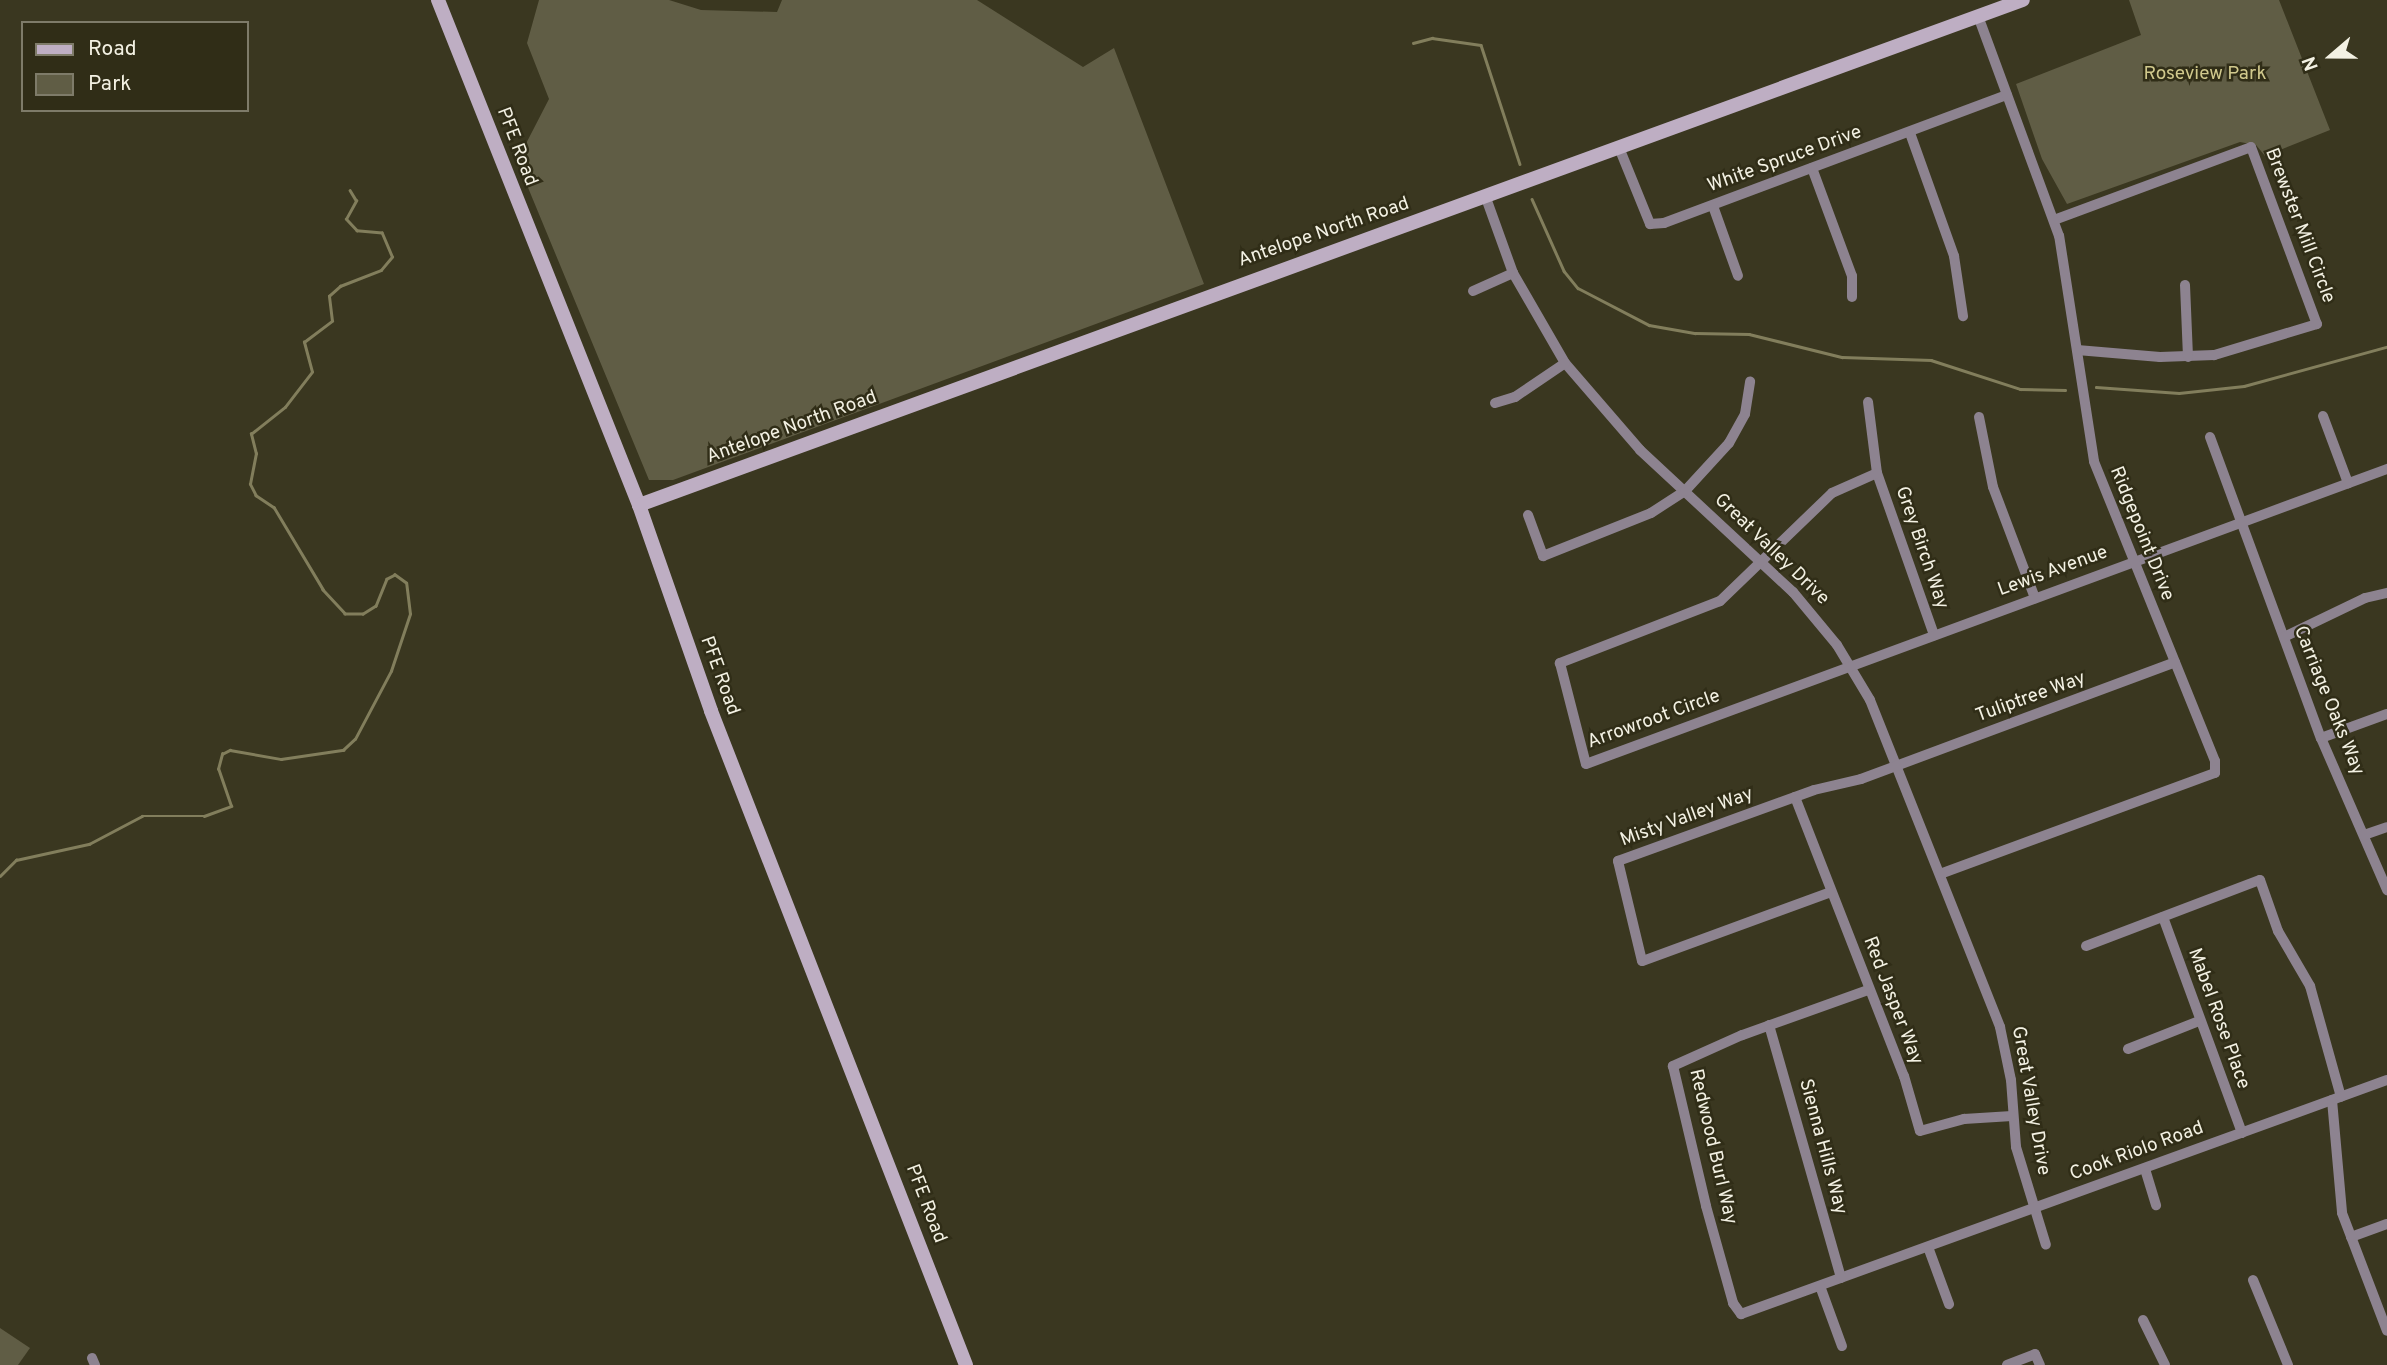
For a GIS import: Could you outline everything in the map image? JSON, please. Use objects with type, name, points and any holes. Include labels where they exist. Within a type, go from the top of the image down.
[{"type":"main road","name":"PFE Road","points":[[438,0],[639,505],[711,711],[965,1365]]},
{"type":"main road","name":"Antelope North Road","points":[[639,505],[1255,277],[1620,150],[1979,19],[2023,0]]},
{"type":"street","name":"Ridgepoint Drive","points":[[1940,874],[2215,773],[2215,761],[2131,562],[2088,440],[2077,350],[2054,220],[1979,19]]},
{"type":"street","name":"White Spruce Drive","points":[[1620,150],[1650,225],[1713,206],[2007,95]]},
{"type":"street","points":[[1910,133],[1954,256],[1963,316]]},
{"type":"street","name":"Brewster Mill Circle","points":[[2054,220],[2251,147],[2317,324],[2245,349],[2188,357],[2077,350]]},
{"type":"street","points":[[1812,168],[1852,275],[1852,297]]},
{"type":"street","name":"Great Valley Drive","points":[[1486,198],[1513,272],[1565,363],[1614,422],[1762,563],[1817,620],[1850,667],[1898,766],[2000,1027],[2012,1116],[2046,1245]]},
{"type":"street","points":[[1713,206],[1738,276]]},
{"type":"street","points":[[1473,291],[1513,272]]},
{"type":"street","points":[[2185,285],[2188,357]]},
{"type":"street","points":[[1494,403],[1515,397],[1565,363]]},
{"type":"street","points":[[1528,515],[1543,556],[1635,522],[1685,491],[1739,430],[1750,382]]},
{"type":"street","name":"Grey Birch Way","points":[[1868,402],[1877,473],[1934,635]]},
{"type":"street","points":[[2323,416],[2347,483]]},
{"type":"street","points":[[1979,417],[1993,487],[2035,598]]},
{"type":"street","name":"Carriage Oaks Way","points":[[2210,437],[2320,738],[2387,890]]},
{"type":"street","name":"Lewis Avenue","points":[[1850,667],[2387,469]]},
{"type":"street","points":[[1762,563],[1832,493],[1877,473]]},
{"type":"street","name":"Arrowroot Circle","points":[[1762,563],[1706,608],[1560,663],[1586,764],[1850,667]]},
{"type":"street","points":[[2284,637],[2365,598],[2387,593]]},
{"type":"street","name":"Tuliptree Way","points":[[1898,766],[2175,662]]},
{"type":"street","points":[[2320,738],[2387,714]]},
{"type":"street","name":"Misty Valley Way","points":[[1831,892],[1642,961],[1618,861],[1796,797],[1898,766]]},
{"type":"street","name":"Red Jasper Way","points":[[1796,797],[1920,1130],[1964,1119],[2012,1116]]},
{"type":"street","points":[[2364,835],[2387,827]]},
{"type":"street","points":[[2087,946],[2260,880],[2278,931],[2310,986],[2337,1099],[2338,1191],[2351,1237],[2387,1331]]},
{"type":"street","name":"Mabel Rose Place","points":[[2163,917],[2242,1133]]},
{"type":"street","name":"Redwood Burl Way","points":[[1741,1314],[1733,1303],[1706,1206],[1673,1066],[1769,1025],[1868,989]]},
{"type":"street","points":[[2128,1049],[2199,1021]]},
{"type":"street","name":"Sienna Hills Way","points":[[1769,1025],[1841,1278]]},
{"type":"street","name":"Cook Riolo Road","points":[[1741,1314],[2387,1080]]},
{"type":"street","points":[[2145,1169],[2156,1205]]},
{"type":"street","points":[[2351,1237],[2387,1224]]},
{"type":"street","points":[[1928,1247],[1949,1304]]},
{"type":"street","points":[[2253,1280],[2288,1365]]},
{"type":"street","points":[[1821,1286],[1842,1346]]},
{"type":"street","points":[[2143,1320],[2165,1365]]},
{"type":"street","points":[[2007,1365],[2035,1354],[2040,1365]]},
{"type":"green space","points":[[539,0],[669,0],[701,10],[777,12],[782,0],[977,0],[1083,67],[1114,48],[1204,284],[673,480],[649,480],[517,161],[549,99],[527,43]]},
{"type":"green space","name":"Roseview Park","points":[[2129,0],[2279,0],[2330,130],[2265,156],[2256,145],[2240,142],[2067,204],[2042,159],[2016,84],[2141,35]]},
{"type":"green space","points":[[0,1328],[30,1348],[18,1365],[0,1365]]},
{"type":"waterway","points":[[1413,43],[1432,38],[1481,45],[1520,164]]},
{"type":"waterway","points":[[0,876],[16,860],[89,844],[142,816],[204,816],[231,806],[218,769],[222,754],[230,750],[281,759],[343,750],[355,739],[391,671],[410,614],[406,583],[395,575],[387,579],[376,606],[363,614],[345,614],[323,590],[274,508],[256,496],[250,484],[256,454],[251,434],[285,407],[312,372],[304,342],[332,321],[329,296],[340,286],[381,270],[392,257],[382,233],[357,231],[346,219],[356,201],[350,191]]},
{"type":"waterway","points":[[1532,199],[1564,271],[1578,288],[1649,325],[1695,333],[1749,334],[1842,357],[1931,360],[2020,389],[2065,390]]},
{"type":"waterway","points":[[2096,387],[2179,393],[2244,386],[2386,347]]}]
